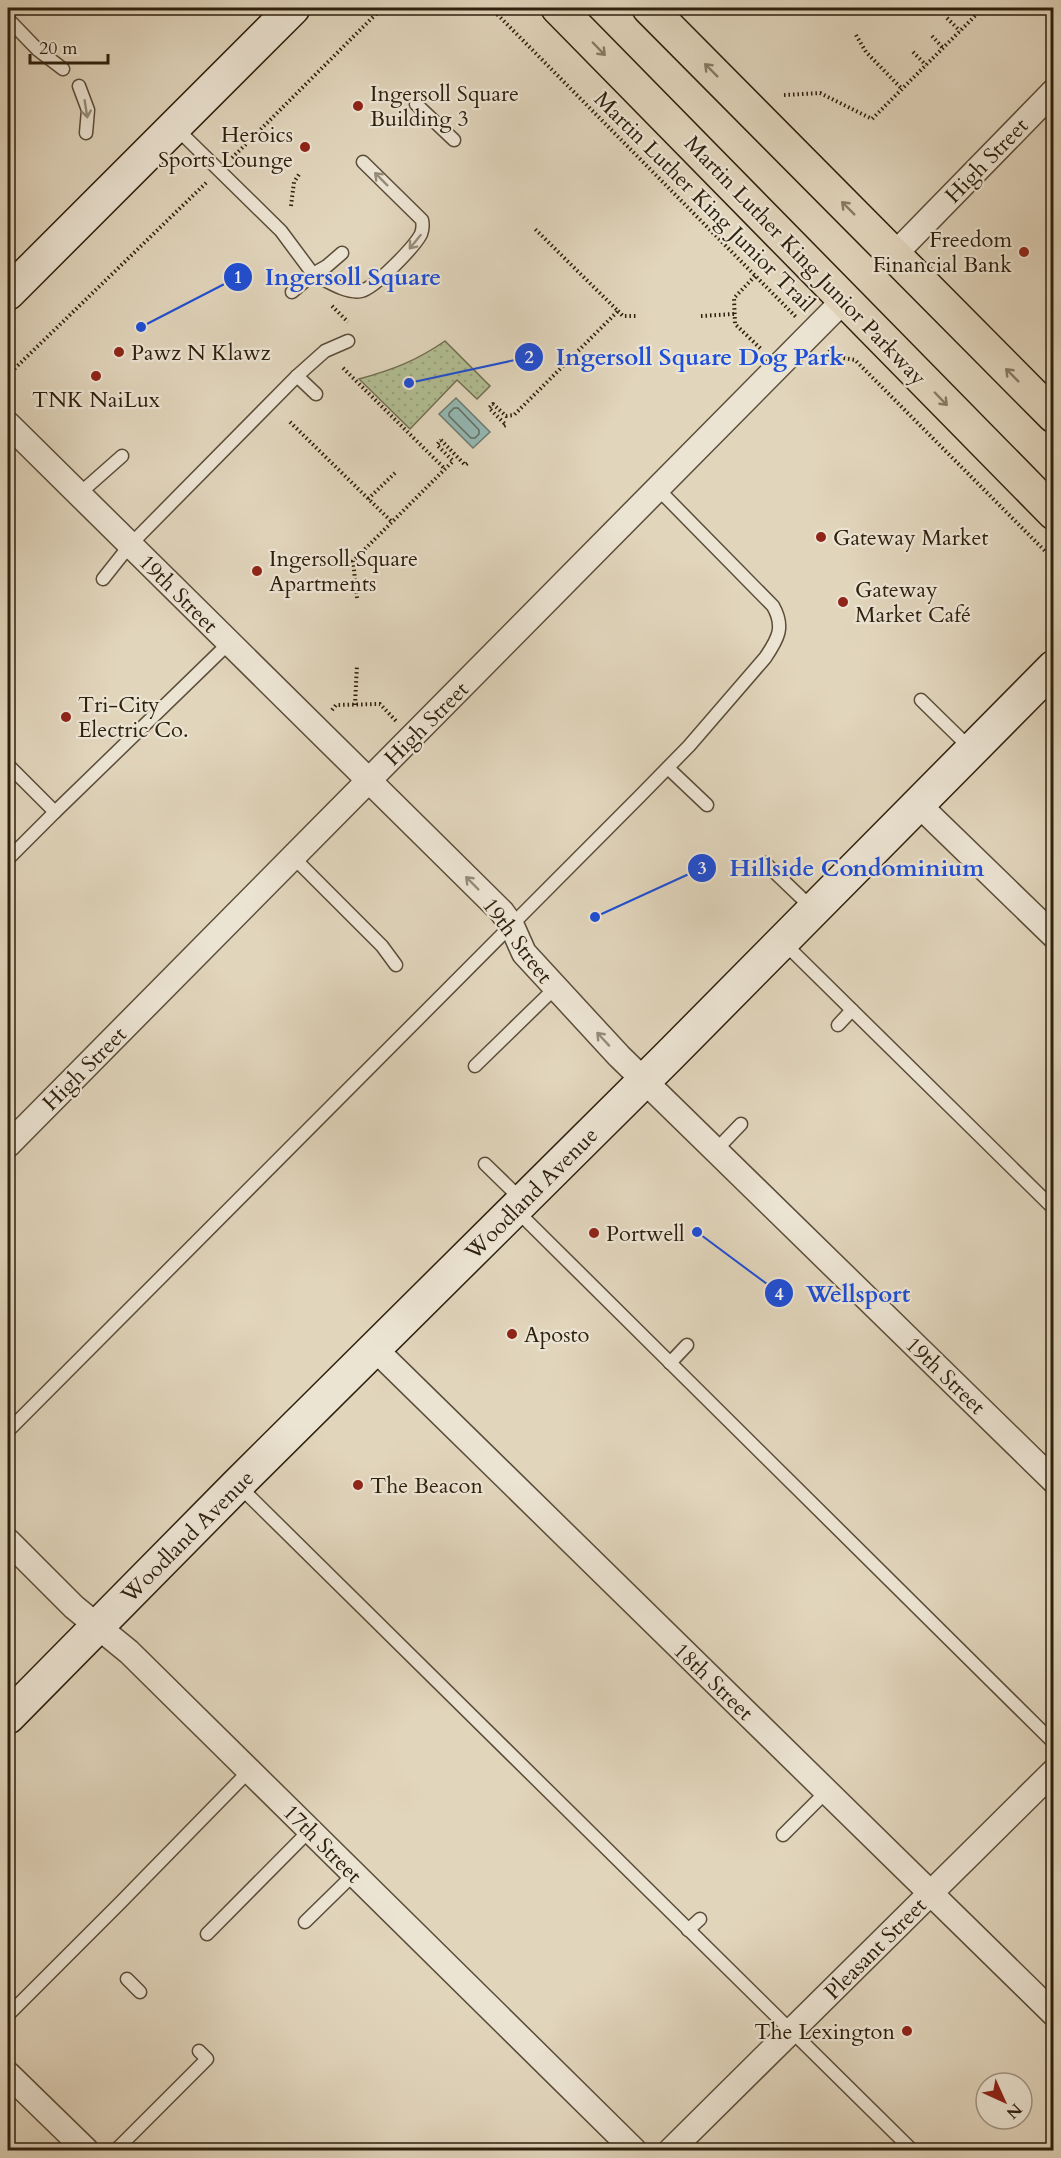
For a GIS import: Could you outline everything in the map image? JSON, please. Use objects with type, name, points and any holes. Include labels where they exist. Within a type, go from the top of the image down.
[{"type":"main road","name":"Martin Luther King Junior Parkway","points":[[558,8],[1053,513]]},
{"type":"main road","points":[[649,8],[1053,416]]},
{"type":"street","points":[[8,293],[292,8]]},
{"type":"street","name":"High Street","points":[[894,255],[1053,91]]},
{"type":"street","name":"High Street","points":[[8,1145],[844,300]]},
{"type":"street","name":"19th Street","points":[[8,424],[502,912],[512,926],[524,953],[644,1081],[1053,1481]]},
{"type":"street","name":"Woodland Avenue","points":[[8,1715],[644,1081],[1053,667]]},
{"type":"street","points":[[918,804],[1053,936]]},
{"type":"street","name":"18th Street","points":[[375,1349],[1053,2014]]},
{"type":"street","name":"17th Street","points":[[8,1541],[74,1608],[129,1652],[634,2151]]},
{"type":"street","name":"Pleasant Street","points":[[671,2151],[1053,1771]]},
{"type":"street","points":[[8,2074],[86,2151]]},
{"type":"lane","points":[[8,19],[38,50],[63,69]]},
{"type":"lane","points":[[79,86],[88,110],[86,133]]},
{"type":"lane","points":[[416,104],[453,140]]},
{"type":"lane","points":[[174,126],[281,231],[309,277],[347,290],[361,291],[374,284],[418,240],[423,231],[422,220],[363,162]]},
{"type":"lane","points":[[292,292],[342,253]]},
{"type":"lane","points":[[104,579],[130,545],[297,376],[325,351],[350,336]]},
{"type":"lane","points":[[297,376],[316,394]]},
{"type":"lane","points":[[79,494],[122,456]]},
{"type":"lane","points":[[8,1431],[668,768],[765,658],[775,643],[780,628],[780,617],[773,606],[657,488]]},
{"type":"lane","points":[[8,859],[229,643]]},
{"type":"lane","points":[[921,700],[972,750]]},
{"type":"lane","points":[[8,765],[55,812]]},
{"type":"lane","points":[[668,768],[706,806]]},
{"type":"lane","points":[[293,857],[382,946],[396,965]]},
{"type":"lane","points":[[765,863],[814,909]]},
{"type":"lane","points":[[782,941],[1053,1209]]},
{"type":"lane","points":[[476,1066],[555,988]]},
{"type":"lane","points":[[838,1025],[852,1010]]},
{"type":"lane","points":[[715,1150],[741,1124]]},
{"type":"lane","points":[[485,1164],[519,1205],[670,1363],[1053,1743]]},
{"type":"lane","points":[[670,1363],[687,1345]]},
{"type":"lane","points":[[238,1484],[912,2151]]},
{"type":"lane","points":[[8,2015],[250,1770]]},
{"type":"lane","points":[[783,1835],[827,1791]]},
{"type":"lane","points":[[207,1934],[310,1830]]},
{"type":"lane","points":[[305,1922],[354,1874]]},
{"type":"lane","points":[[688,1930],[700,1919]]},
{"type":"lane","points":[[127,1979],[140,1992]]},
{"type":"lane","points":[[116,2151],[207,2059],[199,2051]]},
{"type":"path","points":[[8,375],[382,8]]},
{"type":"path","name":"Martin Luther King Junior Trail","points":[[491,8],[837,357],[855,360],[1053,560]]},
{"type":"path","points":[[969,8],[976,14]]},
{"type":"path","points":[[784,95],[820,93],[872,119],[983,8]]},
{"type":"path","points":[[947,18],[960,31]]},
{"type":"path","points":[[856,35],[866,52],[902,89]]},
{"type":"path","points":[[932,36],[943,48]]},
{"type":"path","points":[[913,52],[926,65]]},
{"type":"path","points":[[291,206],[294,182],[300,173]]},
{"type":"path","points":[[534,228],[623,316],[636,316]]},
{"type":"path","points":[[755,276],[734,298],[735,324],[764,351]]},
{"type":"path","points":[[309,277],[349,323],[350,336]]},
{"type":"path","points":[[504,426],[506,425],[489,408],[493,404],[506,416],[514,415],[618,311]]},
{"type":"path","points":[[701,316],[734,314]]},
{"type":"path","points":[[343,368],[445,469]]},
{"type":"path","points":[[290,422],[392,522]]},
{"type":"path","points":[[357,598],[353,561],[453,461],[437,445],[441,440],[465,465],[468,463]]},
{"type":"path","points":[[368,499],[395,473]]},
{"type":"path","points":[[355,705],[357,665]]},
{"type":"path","points":[[313,726],[336,705],[380,704],[412,736]]},
{"type":"green space","points":[[445,341],[490,386],[477,399],[457,380],[410,429],[359,379],[404,364]]},
{"type":"water","points":[[456,398],[490,432],[473,448],[439,414]]},
{"type":"place","name":"Ingersoll Square Building 3","points":[[358,106]]},
{"type":"place","name":"Heroics Sports Lounge","points":[[305,147]]},
{"type":"place","name":"Freedom Financial Bank","points":[[1024,252]]},
{"type":"place","name":"Ingersoll Square","points":[[141,327]]},
{"type":"place","name":"Pawz N Klawz","points":[[119,352]]},
{"type":"place","name":"TNK NaiLux","points":[[96,376]]},
{"type":"place","name":"Ingersoll Square Dog Park","points":[[409,383]]},
{"type":"place","name":"Gateway Market","points":[[821,537]]},
{"type":"place","name":"Ingersoll Square Apartments","points":[[257,571]]},
{"type":"place","name":"Gateway Market Café","points":[[843,602]]},
{"type":"place","name":"Tri-City Electric Co.","points":[[66,717]]},
{"type":"place","name":"Hillside Condominium","points":[[595,917]]},
{"type":"place","name":"Wellsport","points":[[697,1232]]},
{"type":"place","name":"Portwell","points":[[594,1233]]},
{"type":"place","name":"Aposto","points":[[512,1334]]},
{"type":"place","name":"The Beacon","points":[[358,1485]]},
{"type":"place","name":"The Lexington","points":[[907,2031]]}]
